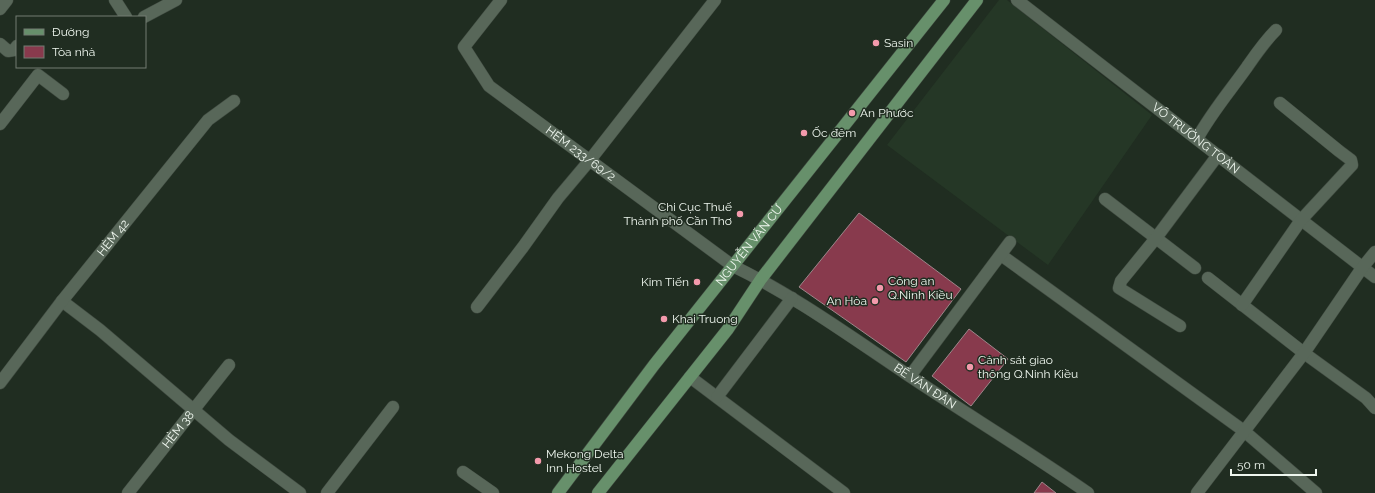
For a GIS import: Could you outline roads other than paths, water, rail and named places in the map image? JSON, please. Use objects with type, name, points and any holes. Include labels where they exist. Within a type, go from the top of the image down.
[{"type":"main road","name":"NGUYỄN VĂN CỪ","points":[[558,493],[654,365],[944,0]]},
{"type":"main road","points":[[598,493],[728,329],[761,279],[977,0]]},
{"type":"street","points":[[0,9],[7,0]]},
{"type":"street","points":[[115,0],[125,16]]},
{"type":"street","points":[[146,16],[176,0]]},
{"type":"street","name":"HẺM 233/69/2","points":[[501,0],[464,46],[489,86],[733,266],[761,279]]},
{"type":"street","points":[[477,307],[558,198],[590,160],[715,0]]},
{"type":"street","name":"VÕ TRƯỜNG TOẢN","points":[[1017,0],[1375,277]]},
{"type":"street","points":[[1197,139],[1234,84],[1263,44],[1276,30]]},
{"type":"street","points":[[0,44],[8,51],[14,50],[16,47]]},
{"type":"street","points":[[0,124],[37,71],[63,94]]},
{"type":"street","name":"HÈM 42","points":[[0,383],[62,301],[208,120],[234,101]]},
{"type":"street","points":[[1242,305],[1301,220],[1352,165],[1352,162],[1348,157],[1339,152],[1280,103]]},
{"type":"street","points":[[1180,326],[1118,288],[1121,281],[1156,238],[1218,155]]},
{"type":"street","points":[[1105,199],[1195,268]]},
{"type":"street","points":[[910,376],[1010,242]]},
{"type":"street","points":[[1197,493],[1304,353],[1362,268],[1375,252]]},
{"type":"street","points":[[1001,255],[1244,431],[1316,493]]},
{"type":"street","points":[[1208,278],[1304,353],[1366,398],[1375,408]]},
{"type":"street","name":"BẾ VĂN ĐÀN","points":[[761,279],[1037,458],[1088,493]]},
{"type":"street","points":[[717,397],[792,298]]},
{"type":"street","points":[[62,301],[100,330],[229,440],[300,493]]},
{"type":"street","name":"HÈM 38","points":[[128,493],[229,365]]},
{"type":"street","points":[[690,377],[844,493]]},
{"type":"street","points":[[327,493],[393,407]]},
{"type":"street","points":[[463,472],[492,493]]},
{"type":"place","name":"Sasin","points":[[876,43]]},
{"type":"place","name":"An Phước","points":[[852,113]]},
{"type":"place","name":"Ốc đêm","points":[[804,133]]},
{"type":"place","name":"Chi Cục Thuế Thành phố Cần Thơ","points":[[740,214]]},
{"type":"place","name":"Kim Tiến","points":[[697,282]]},
{"type":"place","name":"Công an Q.Ninh Kiều","points":[[880,288]]},
{"type":"place","name":"An Hòa","points":[[875,301]]},
{"type":"place","name":"Khai Truong","points":[[664,319]]},
{"type":"place","name":"Cảnh sát giao thông Q.Ninh Kiều","points":[[970,367]]},
{"type":"place","name":"Mekong Delta Inn Hostel","points":[[538,461]]}]
